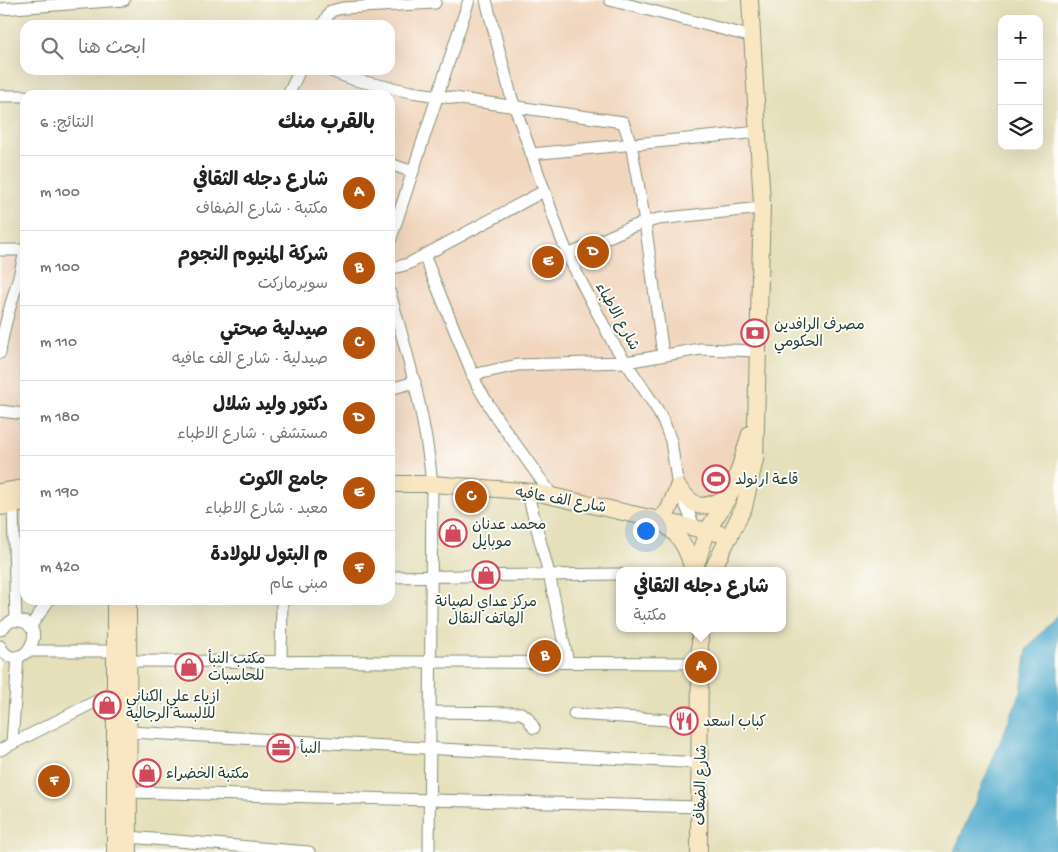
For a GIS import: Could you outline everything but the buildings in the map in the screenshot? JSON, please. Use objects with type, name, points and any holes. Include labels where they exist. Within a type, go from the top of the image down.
[{"type":"street","points":[[0,9],[124,0]]},
{"type":"street","points":[[326,20],[332,11],[342,8],[435,4],[435,0]]},
{"type":"street","points":[[395,226],[469,0]]},
{"type":"street","name":"شارع الاطباء","points":[[486,0],[516,108],[568,255],[613,342],[657,409],[665,425],[672,441],[678,487],[701,529]]},
{"type":"street","points":[[610,0],[753,37]]},
{"type":"street","points":[[714,567],[740,517],[748,495],[755,459],[762,208],[750,0]]},
{"type":"street","points":[[290,90],[298,75]]},
{"type":"street","points":[[343,75],[368,83],[437,95],[516,108],[623,122],[632,144],[645,222],[662,355]]},
{"type":"street","points":[[366,90],[368,83]]},
{"type":"street","points":[[0,96],[20,96]]},
{"type":"street","points":[[531,154],[759,132]]},
{"type":"street","points":[[395,166],[413,172]]},
{"type":"street","points":[[395,268],[424,255],[544,190]]},
{"type":"street","points":[[568,255],[658,218],[762,208]]},
{"type":"street","points":[[0,250],[20,250]]},
{"type":"street","points":[[424,255],[472,375],[496,417],[552,495]]},
{"type":"street","points":[[0,353],[4,324],[20,292]]},
{"type":"street","points":[[395,310],[415,382],[428,445],[432,484],[429,852]]},
{"type":"street","points":[[472,375],[518,365],[626,362],[700,348],[758,351]]},
{"type":"street","points":[[395,388],[415,382]]},
{"type":"street","points":[[0,411],[20,413]]},
{"type":"street","points":[[695,567],[701,529],[728,498],[755,420]]},
{"type":"street","name":"شارع الف عافيه","points":[[395,484],[432,484],[527,491],[552,495],[730,536]]},
{"type":"street","points":[[693,567],[684,544],[677,533],[659,520],[668,511],[678,487],[694,505],[705,507],[728,498]]},
{"type":"street","points":[[0,492],[20,489]]},
{"type":"street","points":[[527,491],[549,574],[568,662]]},
{"type":"street","points":[[13,505],[16,620]]},
{"type":"street","points":[[395,577],[616,574]]},
{"type":"street","points":[[30,627],[45,605]]},
{"type":"street","points":[[116,605],[123,656],[130,732],[129,845],[309,852]]},
{"type":"street","points":[[114,852],[116,691],[123,656],[128,605]]},
{"type":"street","points":[[281,661],[282,605]]},
{"type":"street","points":[[0,630],[6,623],[16,620],[23,622],[30,627],[34,641],[23,654],[12,743]]},
{"type":"street","name":"شارع الضفاف","points":[[699,852],[700,632]]},
{"type":"street","points":[[0,646],[6,653],[23,654],[281,661],[430,660],[700,663]]},
{"type":"street","points":[[0,750],[116,691]]},
{"type":"street","points":[[430,712],[520,713],[527,717],[534,728]]},
{"type":"street","points":[[574,714],[701,722]]},
{"type":"street","points":[[130,732],[700,764]]},
{"type":"street","points":[[129,792],[428,798],[700,807]]},
{"type":"shaded area","points":[[327,0],[604,0],[753,37],[761,208],[754,361],[737,474],[700,547],[669,525],[552,495],[395,484],[395,90],[291,90],[299,75],[395,75],[395,20],[325,20],[328,14]]},
{"type":"shaded area","points":[[20,251],[20,490],[0,492],[0,252]]},
{"type":"water","points":[[1058,614],[1058,852],[954,852],[1021,692],[1027,649]]},
{"type":"place","name":"دكتور وليد شلال","points":[[593,252]]},
{"type":"place","name":"جامع الكوت","points":[[548,262]]},
{"type":"place","name":"مصرف الرافدين الحكومي","points":[[755,333]]},
{"type":"place","name":"قاعة ارنولد","points":[[716,479]]},
{"type":"place","name":"صيدلية صحتي","points":[[471,497]]},
{"type":"place","name":"محمد عدنان موبايل","points":[[453,533]]},
{"type":"place","name":"مركز عداي لصيانة الهاتف النقال","points":[[486,575]]},
{"type":"place","name":"شركة المنيوم النجوم","points":[[545,656]]},
{"type":"place","name":"مكتب النبأ للحاسبات","points":[[189,667]]},
{"type":"place","name":"شارع دجله الثقافي","points":[[701,667]]},
{"type":"place","name":"ازياء علي الكناني للالبسة الرجالية","points":[[107,705]]},
{"type":"place","name":"كباب اسعد","points":[[684,721]]},
{"type":"place","name":"النبأ","points":[[281,748]]},
{"type":"place","name":"مكتبة الخضراء","points":[[147,773]]},
{"type":"place","name":"م البتول للولادة","points":[[54,781]]}]
